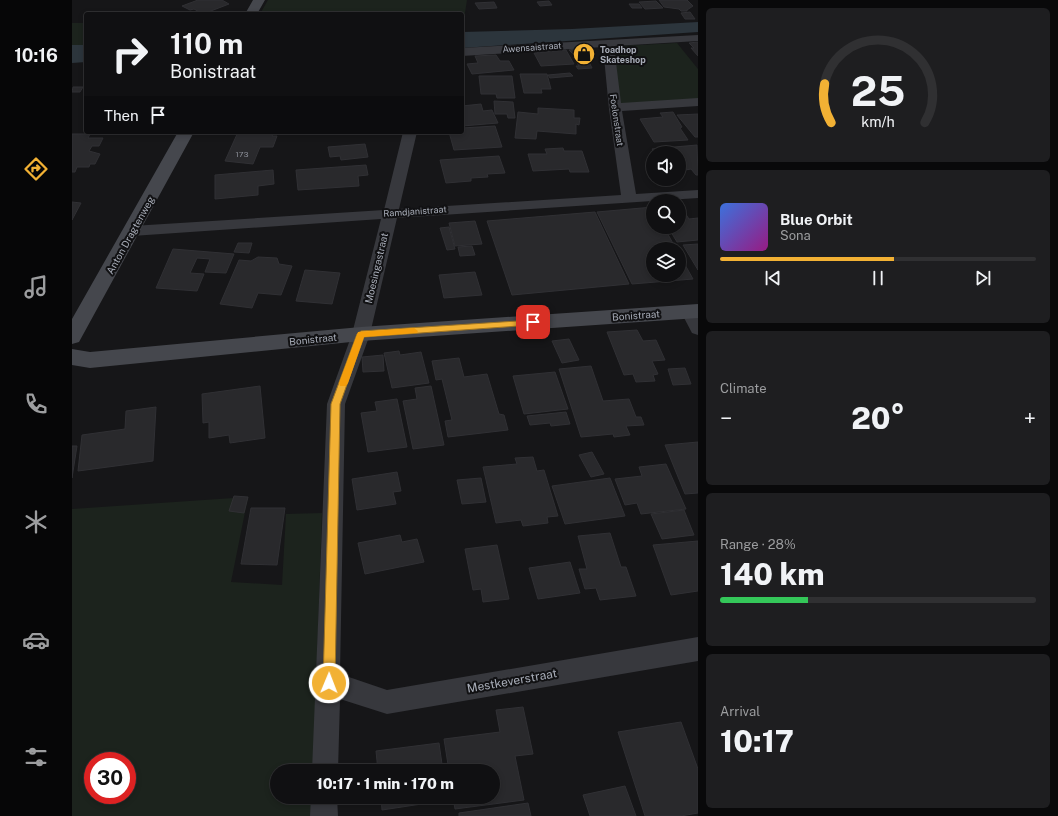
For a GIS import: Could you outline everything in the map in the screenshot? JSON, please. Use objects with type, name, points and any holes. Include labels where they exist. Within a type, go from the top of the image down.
[{"type":"street","points":[[252,12],[259,0]]},
{"type":"street","name":"Awensaistraat","points":[[464,52],[608,42],[698,38]]},
{"type":"street","name":"Foelonstraat","points":[[608,42],[615,109],[629,198]]},
{"type":"street","points":[[615,109],[625,106],[698,102]]},
{"type":"street","name":"Anton Dragtenweg","points":[[72,337],[185,134]]},
{"type":"street","name":"Moesingastraat","points":[[325,764],[329,683],[336,404],[361,334],[389,213],[409,134]]},
{"type":"street","name":"Ramdjanistraat","points":[[132,231],[698,194]]},
{"type":"street","name":"Bonistraat","points":[[72,357],[90,360],[361,334],[695,317]]},
{"type":"street","name":"Mestkeverstraat","points":[[329,683],[387,702],[698,649]]},
{"type":"street","points":[[324,804],[324,816]]},
{"type":"shaded area","points":[[268,0],[467,0],[464,19],[464,12],[261,12]]},
{"type":"shaded area","points":[[698,22],[698,32],[464,48],[464,32],[572,29]]},
{"type":"shaded area","points":[[72,23],[84,23],[84,45],[72,45]]},
{"type":"shaded area","points":[[677,43],[698,69],[698,100],[618,105],[614,49],[623,46]]},
{"type":"shaded area","points":[[72,45],[84,45],[84,62],[72,63]]},
{"type":"shaded area","points":[[248,497],[231,582],[282,585],[286,514],[322,513],[317,659],[316,764],[270,764],[270,804],[314,804],[313,816],[72,816],[72,509]]},
{"type":"building","points":[[198,0],[222,0],[229,4],[208,12],[199,12],[194,9],[190,10],[182,6]]},
{"type":"building","points":[[659,0],[687,0],[693,6],[687,11],[681,11],[679,9],[664,7]]},
{"type":"building","points":[[549,1],[552,5],[540,6],[537,2]]},
{"type":"building","points":[[656,1],[663,8],[645,9],[639,2]]},
{"type":"building","points":[[494,2],[497,8],[479,9],[475,3]]},
{"type":"building","points":[[629,4],[639,4],[642,8],[632,8]]},
{"type":"building","points":[[690,12],[695,19],[685,19],[681,13]]},
{"type":"building","points":[[698,42],[698,56],[691,48],[694,48],[689,43]]},
{"type":"building","points":[[584,47],[591,54],[576,57],[569,50]]},
{"type":"building","points":[[566,50],[574,64],[541,66],[534,53]]},
{"type":"building","points":[[496,55],[500,61],[509,61],[514,70],[472,74],[467,64],[478,63],[475,56]]},
{"type":"building","points":[[588,60],[592,68],[578,69],[576,66],[579,66],[576,61]]},
{"type":"building","points":[[570,73],[573,76],[550,78],[548,75]]},
{"type":"building","points":[[520,74],[547,74],[551,89],[541,89],[542,93],[524,93]]},
{"type":"building","points":[[479,76],[512,76],[515,98],[497,98],[496,94],[481,94]]},
{"type":"building","points":[[73,87],[83,87],[80,92],[72,92]]},
{"type":"building","points":[[494,101],[513,102],[515,118],[508,118],[507,114],[495,114]]},
{"type":"building","points":[[481,104],[483,111],[492,110],[498,123],[464,126],[464,106]]},
{"type":"building","points":[[538,108],[574,110],[574,118],[580,118],[579,125],[576,124],[576,134],[537,131],[536,139],[515,138],[518,112],[538,114]]},
{"type":"building","points":[[673,112],[682,127],[680,128],[688,140],[654,142],[640,119],[663,117],[660,113]]},
{"type":"building","points":[[698,114],[698,137],[695,137],[677,115]]},
{"type":"building","points":[[495,126],[502,147],[454,150],[450,134],[464,134],[464,128]]},
{"type":"building","points":[[72,134],[90,134],[88,138],[103,138],[99,146],[92,146],[89,151],[100,154],[95,164],[90,164],[89,167],[77,167],[75,172],[72,172]]},
{"type":"building","points":[[237,134],[273,134],[272,136],[277,136],[273,147],[260,147],[253,164],[225,161]]},
{"type":"building","points":[[365,144],[368,157],[341,160],[340,156],[330,157],[328,147]]},
{"type":"building","points":[[697,145],[698,175],[696,175],[691,169],[686,170],[686,146]]},
{"type":"building","points":[[563,148],[564,151],[582,151],[589,172],[570,172],[569,169],[533,171],[528,154],[547,154],[545,149]]},
{"type":"building","points":[[499,156],[505,173],[487,174],[488,177],[471,178],[471,181],[446,183],[440,160]]},
{"type":"building","points":[[366,165],[368,175],[358,176],[359,186],[298,190],[296,170]]},
{"type":"building","points":[[273,170],[274,184],[258,186],[258,195],[215,199],[215,175]]},
{"type":"building","points":[[72,202],[81,203],[72,220]]},
{"type":"building","points":[[646,208],[646,234],[668,234],[672,242],[646,242],[646,282],[656,282],[632,284],[597,212]]},
{"type":"building","points":[[595,212],[629,284],[512,295],[487,221]]},
{"type":"building","points":[[686,214],[689,219],[698,218],[698,240],[677,242],[672,234],[686,234]]},
{"type":"building","points":[[475,221],[482,244],[455,246],[449,223]]},
{"type":"building","points":[[449,227],[455,249],[447,250],[440,228]]},
{"type":"building","points":[[238,243],[252,243],[249,253],[234,252]]},
{"type":"building","points":[[698,244],[698,270],[686,250],[686,245]]},
{"type":"building","points":[[472,246],[475,255],[460,256],[458,247]]},
{"type":"building","points":[[173,249],[234,254],[226,273],[205,272],[210,259],[197,258],[190,273],[204,274],[197,291],[156,288]]},
{"type":"building","points":[[258,257],[277,258],[279,264],[292,266],[281,295],[258,293],[252,308],[220,304],[239,260],[251,261]]},
{"type":"building","points":[[686,266],[693,279],[686,280]]},
{"type":"building","points":[[305,270],[340,273],[332,304],[296,301]]},
{"type":"building","points":[[475,272],[482,295],[444,298],[439,275]]},
{"type":"building","points":[[637,330],[643,341],[656,340],[665,360],[652,361],[658,374],[653,375],[655,381],[636,382],[633,374],[624,375],[607,332]]},
{"type":"building","points":[[569,339],[579,360],[562,363],[552,341]]},
{"type":"building","points":[[399,351],[400,355],[421,352],[429,383],[392,388],[384,353]]},
{"type":"building","points":[[383,355],[384,371],[363,372],[362,357]]},
{"type":"building","points":[[459,358],[464,377],[487,374],[499,414],[504,415],[508,430],[448,437],[445,421],[452,420],[442,379],[436,380],[432,361]]},
{"type":"building","points":[[591,366],[603,401],[629,399],[636,417],[641,417],[644,425],[626,426],[630,435],[614,437],[613,434],[581,437],[559,369]]},
{"type":"building","points":[[685,368],[691,384],[673,385],[668,369]]},
{"type":"building","points":[[555,372],[568,409],[524,414],[513,376]]},
{"type":"building","points":[[260,386],[265,438],[230,443],[229,435],[209,438],[209,422],[203,423],[202,394]]},
{"type":"building","points":[[431,386],[444,445],[413,449],[403,401],[417,399],[415,388]]},
{"type":"building","points":[[397,399],[407,447],[368,452],[361,413],[377,411],[375,402]]},
{"type":"building","points":[[156,407],[153,461],[78,471],[82,435],[125,429],[126,411]]},
{"type":"building","points":[[566,412],[570,424],[551,426],[550,423],[530,425],[527,416]]},
{"type":"building","points":[[698,442],[698,493],[685,494],[665,445]]},
{"type":"building","points":[[72,446],[77,446],[72,478]]},
{"type":"building","points":[[592,452],[604,474],[591,477],[579,455]]},
{"type":"building","points":[[533,457],[537,471],[544,470],[558,516],[547,517],[548,523],[523,526],[521,520],[496,523],[483,467],[517,464],[515,458]]},
{"type":"building","points":[[666,464],[686,509],[641,514],[637,503],[625,505],[615,479],[642,476],[639,467]]},
{"type":"building","points":[[397,472],[401,491],[393,492],[396,504],[357,510],[352,479]]},
{"type":"building","points":[[481,478],[486,502],[462,504],[457,480]]},
{"type":"building","points":[[610,478],[625,516],[565,524],[552,486]]},
{"type":"building","points":[[234,496],[248,497],[244,513],[229,511]]},
{"type":"building","points":[[251,508],[285,508],[277,565],[241,564]]},
{"type":"building","points":[[684,510],[694,535],[662,539],[651,514]]},
{"type":"building","points":[[610,533],[621,567],[626,567],[636,596],[600,600],[596,588],[585,589],[579,569],[587,569],[578,536]]},
{"type":"building","points":[[400,535],[402,542],[417,539],[424,562],[365,574],[358,543]]},
{"type":"building","points":[[698,541],[698,591],[671,595],[653,545]]},
{"type":"building","points":[[497,545],[509,599],[483,602],[481,589],[473,590],[465,549]]},
{"type":"building","points":[[570,562],[580,593],[538,599],[529,568]]},
{"type":"building","points":[[523,707],[533,754],[515,756],[524,800],[500,803],[500,764],[448,764],[444,739],[500,732],[496,710]]},
{"type":"building","points":[[681,722],[698,769],[698,813],[681,816],[645,816],[618,732]]},
{"type":"building","points":[[439,743],[442,764],[377,764],[376,751]]},
{"type":"building","points":[[625,786],[636,816],[590,816],[583,795]]},
{"type":"building","points":[[528,803],[531,816],[459,816],[459,813]]},
{"type":"building","points":[[382,804],[422,804],[382,810]]},
{"type":"building","points":[[454,804],[493,804],[455,809]]},
{"type":"slow traffic","points":[[343,383],[361,334],[414,331]]},
{"type":"place","name":"Toadhop Skateshop","points":[[584,54]]},
{"type":"route","points":[[329,683],[336,404],[361,334],[533,322]]}]
